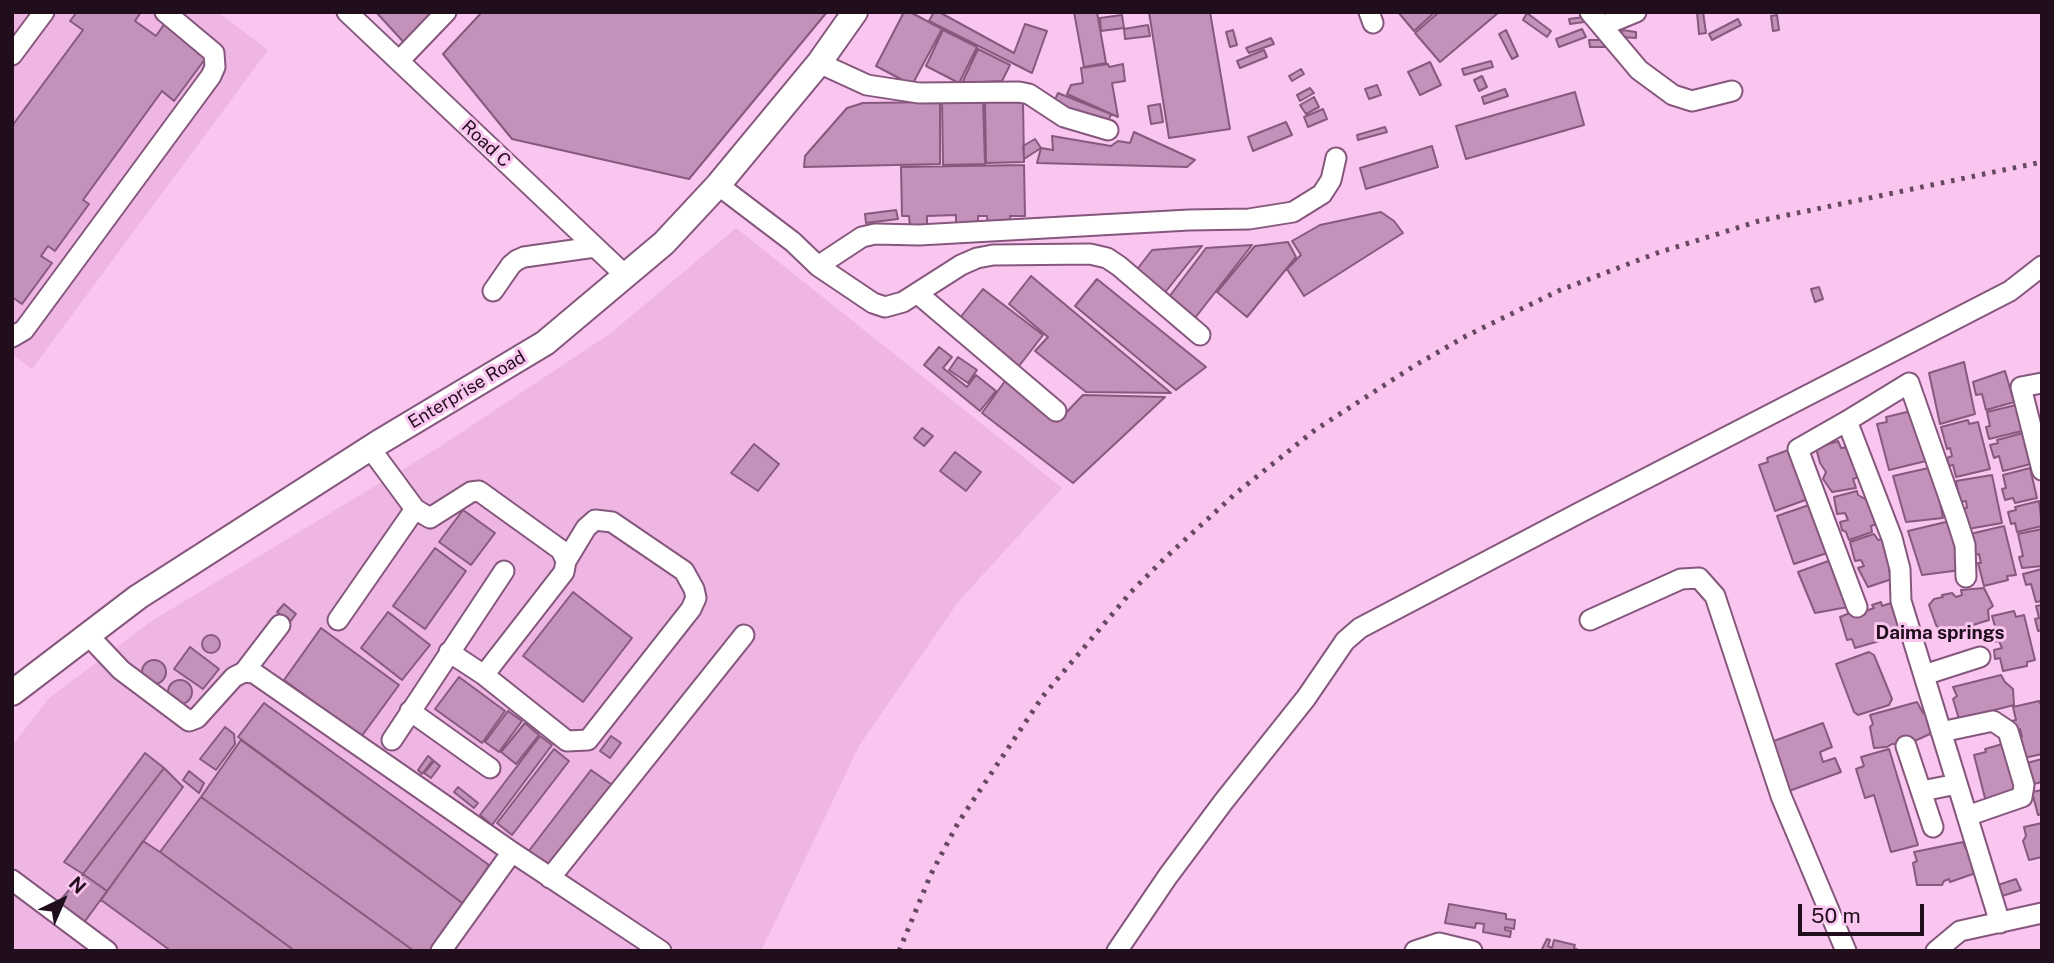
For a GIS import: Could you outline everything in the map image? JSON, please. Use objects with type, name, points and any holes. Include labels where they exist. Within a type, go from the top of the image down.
[{"type":"main road","name":"Enterprise Road","points":[[18,683],[138,597],[370,448],[545,343],[664,243],[718,185],[819,63],[855,12]]},
{"type":"street","points":[[12,55],[44,12]]},
{"type":"street","points":[[12,337],[24,330],[211,76],[215,67],[214,53],[165,12]]},
{"type":"street","name":"Road C","points":[[347,12],[626,276]]},
{"type":"street","points":[[399,61],[446,12]]},
{"type":"street","points":[[1596,19],[1636,12]]},
{"type":"street","points":[[1596,19],[1639,70],[1673,95],[1692,101],[1732,91]]},
{"type":"street","points":[[819,63],[867,85],[919,93],[1028,94],[1064,117],[1108,130]]},
{"type":"street","points":[[818,266],[862,237],[875,234],[919,235],[1249,219],[1293,212],[1322,194],[1331,180],[1336,158]]},
{"type":"street","points":[[718,185],[793,242],[818,266],[873,303],[885,307],[903,302],[961,265],[985,256],[1090,254],[1107,258],[1119,266],[1200,335]]},
{"type":"street","points":[[493,290],[517,260],[595,247]]},
{"type":"street","points":[[1117,951],[1216,811],[1306,698],[1345,641],[1360,628],[2010,291],[2042,266]]},
{"type":"street","points":[[917,293],[1056,411]]},
{"type":"street","points":[[1857,607],[1798,449],[1909,383],[1965,545],[1966,577]]},
{"type":"street","points":[[2042,383],[2021,387],[2042,470]]},
{"type":"street","points":[[1847,421],[1892,538],[1900,569],[1901,601],[2000,923]]},
{"type":"street","points":[[370,448],[415,509],[430,518],[471,492],[479,491],[561,550],[566,561]]},
{"type":"street","points":[[338,620],[415,509]]},
{"type":"street","points":[[449,652],[484,675],[568,741],[588,740],[691,609],[696,598],[694,589],[684,571],[612,522],[595,520],[586,528],[566,561],[564,572],[484,675]]},
{"type":"street","points":[[392,740],[504,571]]},
{"type":"street","points":[[1590,620],[1681,579],[1699,578],[1715,596],[1782,796],[1846,951]]},
{"type":"street","points":[[88,635],[121,670],[189,721],[197,718],[234,677],[244,672],[280,625]]},
{"type":"street","points":[[550,878],[744,635]]},
{"type":"street","points":[[1924,675],[1980,657]]},
{"type":"street","points":[[244,672],[254,673],[550,878],[661,951]]},
{"type":"street","points":[[410,711],[490,768]]},
{"type":"street","points":[[1941,732],[1993,721],[2008,731],[2024,785],[2022,797],[1967,816]]},
{"type":"street","points":[[1906,746],[1933,827]]},
{"type":"street","points":[[1922,791],[1957,784]]},
{"type":"street","points":[[441,951],[512,852]]},
{"type":"street","points":[[12,880],[107,951]]},
{"type":"street","points":[[1936,951],[1960,930],[2042,913]]},
{"type":"street","points":[[1415,951],[1440,943],[1472,951]]},
{"type":"shaded area","points":[[12,12],[218,12],[268,50],[32,369],[12,354]]},
{"type":"shaded area","points":[[736,228],[1062,488],[958,602],[859,746],[761,951],[12,951],[12,746],[49,698],[150,622],[438,448],[611,333]]},
{"type":"building","points":[[77,12],[141,12],[135,21],[156,36],[165,23],[208,55],[174,101],[162,91],[83,200],[89,204],[55,251],[48,246],[41,256],[52,263],[22,304],[12,297],[12,126],[83,30],[70,21]]},
{"type":"building","points":[[376,12],[442,12],[409,48]]},
{"type":"building","points":[[482,12],[827,12],[689,179],[512,139],[443,54]]},
{"type":"building","points":[[904,12],[910,12],[942,29],[912,85],[876,66]]},
{"type":"building","points":[[934,12],[939,12],[1014,53],[1025,24],[1047,31],[1032,73],[929,21]]},
{"type":"building","points":[[1074,12],[1097,12],[1106,63],[1084,67]]},
{"type":"building","points":[[1149,12],[1210,12],[1230,129],[1169,138]]},
{"type":"building","points":[[1398,12],[1435,12],[1414,31]]},
{"type":"building","points":[[1439,12],[1498,13],[1440,62],[1415,33]]},
{"type":"building","points":[[1697,12],[1703,12],[1706,33],[1699,34]]},
{"type":"building","points":[[1527,13],[1551,31],[1547,37],[1523,20]]},
{"type":"building","points":[[1122,15],[1124,28],[1101,31],[1100,18]]},
{"type":"building","points":[[1777,15],[1779,30],[1773,31],[1771,16]]},
{"type":"building","points":[[1584,17],[1584,22],[1570,24],[1569,19]]},
{"type":"building","points":[[1738,19],[1741,25],[1712,40],[1709,34]]},
{"type":"building","points":[[1148,25],[1150,36],[1125,39],[1124,29]]},
{"type":"building","points":[[1582,29],[1586,37],[1559,47],[1556,39]]},
{"type":"building","points":[[943,30],[977,47],[959,83],[926,66]]},
{"type":"building","points":[[1233,30],[1237,45],[1230,47],[1226,32]]},
{"type":"building","points":[[1506,30],[1518,56],[1512,59],[1499,34]]},
{"type":"building","points":[[1622,30],[1636,32],[1636,38],[1621,37]]},
{"type":"building","points":[[1271,38],[1274,44],[1249,53],[1246,48]]},
{"type":"building","points":[[1589,40],[1605,40],[1605,47],[1590,47]]},
{"type":"building","points":[[978,49],[1010,65],[1002,81],[962,83]]},
{"type":"building","points":[[1264,50],[1267,57],[1240,68],[1237,61]]},
{"type":"building","points":[[1491,61],[1493,67],[1464,75],[1462,69]]},
{"type":"building","points":[[1430,62],[1441,85],[1420,95],[1408,72]]},
{"type":"building","points":[[1108,64],[1109,67],[1123,64],[1125,81],[1112,83],[1118,117],[1067,94],[1071,85],[1083,83],[1081,68]]},
{"type":"building","points":[[1301,69],[1304,74],[1292,81],[1289,76]]},
{"type":"building","points":[[1482,76],[1487,87],[1479,91],[1474,80]]},
{"type":"building","points":[[1377,85],[1381,95],[1369,99],[1365,89]]},
{"type":"building","points":[[1310,88],[1314,93],[1300,101],[1297,95]]},
{"type":"building","points":[[1505,89],[1508,96],[1484,104],[1482,97]]},
{"type":"building","points":[[1575,92],[1584,125],[1466,159],[1456,126]]},
{"type":"building","points":[[1058,93],[1111,114],[1106,127],[1053,104]]},
{"type":"building","points":[[1314,97],[1319,107],[1306,114],[1300,105]]},
{"type":"building","points":[[942,101],[983,101],[985,164],[943,165]]},
{"type":"building","points":[[940,102],[940,164],[804,167],[805,156],[847,108],[863,103]]},
{"type":"building","points":[[985,102],[1023,102],[1024,162],[986,163]]},
{"type":"building","points":[[1160,104],[1163,122],[1151,124],[1148,106]]},
{"type":"building","points":[[1323,109],[1327,119],[1308,127],[1304,117]]},
{"type":"building","points":[[1286,122],[1292,135],[1253,151],[1248,137]]},
{"type":"building","points":[[1385,127],[1387,132],[1358,140],[1357,135]]},
{"type":"building","points":[[1134,132],[1195,160],[1187,167],[1037,163],[1041,148],[1053,150],[1052,136],[1111,146],[1118,141],[1130,143]]},
{"type":"building","points":[[1035,139],[1041,148],[1024,159],[1023,146]]},
{"type":"building","points":[[1432,146],[1438,167],[1366,189],[1360,168]]},
{"type":"building","points":[[1024,165],[1025,216],[1010,216],[1011,227],[988,227],[987,216],[978,216],[978,227],[956,227],[956,215],[927,216],[927,226],[910,227],[909,216],[902,216],[901,167]]},
{"type":"building","points":[[896,210],[898,219],[866,223],[865,214]]},
{"type":"building","points":[[1381,212],[1394,221],[1403,233],[1304,296],[1287,269],[1301,255],[1292,241],[1320,225]]},
{"type":"building","points":[[1288,242],[1296,257],[1247,317],[1217,292],[1255,246]]},
{"type":"building","points":[[1252,245],[1195,318],[1169,297],[1206,248]]},
{"type":"building","points":[[1202,246],[1163,295],[1135,272],[1152,250]]},
{"type":"building","points":[[1031,276],[1171,393],[1086,392],[1035,351],[1048,337],[1009,304]]},
{"type":"building","points":[[1097,279],[1206,367],[1176,390],[1075,306]]},
{"type":"building","points":[[1819,287],[1823,299],[1815,302],[1811,289]]},
{"type":"building","points":[[983,289],[1043,335],[1019,366],[959,319]]},
{"type":"building","points":[[939,347],[952,357],[943,368],[967,387],[976,375],[996,391],[980,411],[924,365]]},
{"type":"building","points":[[958,357],[977,370],[968,383],[949,370]]},
{"type":"building","points":[[1964,362],[1975,414],[1940,424],[1929,373]]},
{"type":"building","points":[[2005,371],[2014,402],[1986,410],[1982,394],[1976,395],[1973,382]]},
{"type":"building","points":[[1005,381],[1057,422],[1083,395],[1165,397],[1073,483],[982,413]]},
{"type":"building","points":[[2016,405],[2022,431],[1989,439],[1986,427],[1990,426],[1987,412]]},
{"type":"building","points":[[1911,411],[1926,461],[1889,470],[1877,424],[1887,422],[1886,417]]},
{"type":"building","points":[[1968,420],[1969,424],[1978,422],[1990,469],[1956,477],[1953,465],[1949,466],[1947,458],[1952,456],[1950,448],[1947,449],[1941,427]]},
{"type":"building","points":[[922,428],[933,436],[924,446],[914,438]]},
{"type":"building","points":[[2023,433],[2031,464],[2003,471],[1999,456],[1994,458],[1990,445],[1998,443],[1997,440]]},
{"type":"building","points":[[1838,441],[1841,448],[1850,447],[1859,477],[1853,479],[1856,488],[1832,492],[1823,479],[1826,472],[1816,448]]},
{"type":"building","points":[[754,444],[779,464],[758,491],[731,473]]},
{"type":"building","points":[[1791,449],[1808,499],[1775,511],[1759,465],[1768,462],[1767,458]]},
{"type":"building","points":[[955,452],[981,472],[966,491],[940,471]]},
{"type":"building","points":[[1933,467],[1943,518],[1906,522],[1893,476]]},
{"type":"building","points":[[2030,468],[2037,498],[2015,503],[2013,498],[2005,500],[2002,489],[2006,488],[2003,475]]},
{"type":"building","points":[[1992,475],[2002,523],[1968,529],[1961,509],[1967,508],[1966,501],[1960,502],[1956,481]]},
{"type":"building","points":[[1857,491],[1858,495],[1867,500],[1876,524],[1871,526],[1872,532],[1849,540],[1840,522],[1848,520],[1845,513],[1837,514],[1834,497]]},
{"type":"building","points":[[2039,501],[2042,526],[2017,532],[2015,523],[2011,524],[2008,512],[2016,510],[2015,507]]},
{"type":"building","points":[[1809,505],[1827,553],[1794,564],[1777,516]]},
{"type":"building","points":[[463,510],[495,533],[471,565],[439,542]]},
{"type":"building","points":[[1950,521],[1961,570],[1922,575],[1908,531]]},
{"type":"building","points":[[2004,526],[2016,575],[2007,576],[2008,580],[1984,586],[1978,563],[1981,563],[1979,554],[1973,555],[1970,534]]},
{"type":"building","points":[[2042,529],[2042,566],[2022,568],[2019,557],[2023,556],[2018,534]]},
{"type":"building","points":[[1874,534],[1878,540],[1884,539],[1895,567],[1889,570],[1892,579],[1868,587],[1858,568],[1864,566],[1861,560],[1855,561],[1850,542]]},
{"type":"building","points":[[435,548],[466,571],[425,629],[393,606]]},
{"type":"building","points":[[1831,560],[1848,607],[1815,613],[1798,572]]},
{"type":"building","points":[[2042,569],[2042,601],[2036,602],[2031,584],[2026,585],[2023,574]]},
{"type":"building","points":[[1984,588],[1993,606],[1988,610],[1989,620],[1944,634],[1936,625],[1929,605],[1934,599],[1952,593],[1956,597],[1962,595],[1961,590]]},
{"type":"building","points":[[573,592],[632,638],[583,702],[523,656]]},
{"type":"building","points":[[1897,601],[1907,633],[1855,648],[1852,639],[1847,640],[1840,617],[1865,607],[1866,611],[1881,602],[1882,606]]},
{"type":"building","points":[[284,604],[296,614],[290,622],[277,612]]},
{"type":"building","points":[[2042,605],[2042,630],[2038,631],[2036,606]]},
{"type":"building","points":[[2014,611],[2016,617],[2024,615],[2035,660],[2027,662],[2027,666],[2003,671],[2000,658],[1995,659],[1994,650],[2002,648],[1999,641],[1991,642],[1989,632],[1996,630],[1992,616]]},
{"type":"building","points":[[388,612],[430,645],[402,680],[361,648]]},
{"type":"building","points":[[321,628],[399,685],[361,737],[284,680]]},
{"type":"building","points":[[211,635],[217,638],[220,644],[217,650],[211,653],[205,650],[202,644],[205,638]]},
{"type":"building","points":[[190,647],[219,669],[203,689],[174,669]]},
{"type":"building","points":[[1869,652],[1874,655],[1892,699],[1889,705],[1858,715],[1854,712],[1836,664]]},
{"type":"building","points":[[154,660],[162,664],[166,672],[162,680],[154,684],[146,680],[142,672],[146,664]]},
{"type":"building","points":[[2001,675],[2013,689],[2014,705],[1959,719],[1953,699],[1957,696],[1953,687]]},
{"type":"building","points":[[459,677],[505,711],[482,743],[435,709]]},
{"type":"building","points":[[180,680],[191,687],[192,692],[185,703],[180,704],[169,697],[168,692],[175,681]]},
{"type":"building","points":[[2039,701],[2042,707],[2042,754],[2024,758],[2017,738],[2022,737],[2020,729],[2015,731],[2012,721],[2016,720],[2013,707]]},
{"type":"building","points":[[1917,702],[1923,713],[1926,711],[1930,716],[1930,734],[1910,743],[1874,748],[1870,715]]},
{"type":"building","points":[[264,703],[489,865],[465,905],[238,737]]},
{"type":"building","points":[[508,711],[522,721],[499,752],[485,742]]},
{"type":"building","points":[[525,723],[539,735],[516,764],[501,752]]},
{"type":"building","points":[[1823,723],[1832,747],[1820,752],[1823,762],[1835,758],[1841,772],[1789,791],[1771,742]]},
{"type":"building","points":[[225,727],[234,734],[235,744],[216,770],[200,759]]},
{"type":"building","points":[[540,736],[552,745],[492,825],[480,815]]},
{"type":"building","points":[[611,736],[621,743],[610,758],[600,751]]},
{"type":"building","points":[[241,740],[465,905],[430,951],[414,951],[201,797]]},
{"type":"building","points":[[2006,743],[2020,797],[1986,802],[1974,755]]},
{"type":"building","points":[[554,749],[569,761],[512,835],[497,823]]},
{"type":"building","points":[[1889,749],[1918,845],[1891,852],[1874,795],[1865,798],[1856,769],[1864,766],[1861,757]]},
{"type":"building","points":[[145,753],[164,768],[83,874],[64,862]]},
{"type":"building","points":[[428,756],[433,760],[422,774],[418,770]]},
{"type":"building","points":[[2042,759],[2042,782],[2029,785],[2027,763]]},
{"type":"building","points":[[434,761],[440,766],[431,778],[424,773]]},
{"type":"building","points":[[164,768],[183,787],[107,891],[83,874]]},
{"type":"building","points":[[591,770],[615,787],[551,871],[528,852]]},
{"type":"building","points":[[189,771],[204,783],[199,793],[183,780]]},
{"type":"building","points":[[458,787],[478,803],[474,808],[454,792]]},
{"type":"building","points":[[2042,790],[2042,814],[2038,815],[2032,792]]},
{"type":"building","points":[[201,797],[414,951],[295,951],[160,852]]},
{"type":"building","points":[[2042,823],[2042,857],[2029,860],[2023,841],[2026,836],[2024,827]]},
{"type":"building","points":[[143,841],[295,951],[171,951],[101,900]]},
{"type":"building","points":[[1963,842],[1966,849],[1972,850],[1973,874],[1950,882],[1949,879],[1942,885],[1917,885],[1913,863],[1917,861],[1914,852]]},
{"type":"building","points":[[83,874],[107,891],[83,924],[58,903]]},
{"type":"building","points":[[2016,879],[2021,890],[2002,896],[1998,885]]},
{"type":"building","points":[[1449,904],[1506,914],[1506,919],[1515,920],[1514,929],[1505,927],[1505,930],[1511,931],[1510,937],[1483,932],[1484,924],[1476,923],[1475,928],[1445,923]]},
{"type":"building","points":[[1547,939],[1550,940],[1548,946],[1552,948],[1554,940],[1575,945],[1574,948],[1580,951],[1541,951]]},
{"type":"railway","points":[[899,951],[931,874],[958,823],[1043,696],[1131,592],[1164,559],[1235,494],[1315,430],[1466,336],[1558,291],[1657,253],[1759,221],[2042,162]]},
{"type":"district","name":"Daima springs","points":[[1940,633]]}]
